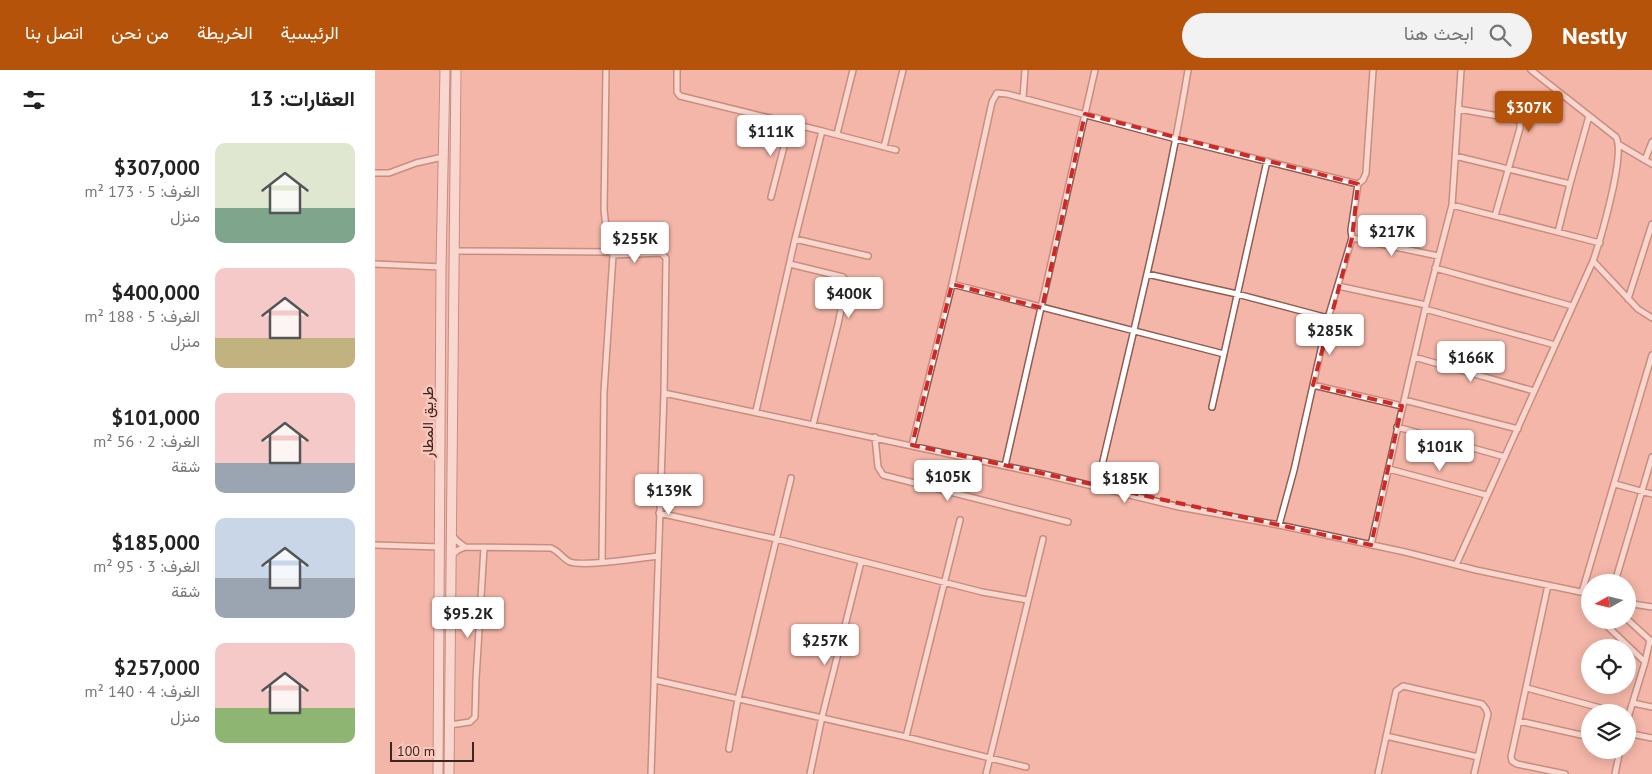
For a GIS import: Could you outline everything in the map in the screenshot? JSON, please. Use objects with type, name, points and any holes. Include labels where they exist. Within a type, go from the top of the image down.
[{"type":"highway","name":"طريق المطار","points":[[439,774],[441,267],[445,70]]},
{"type":"highway","name":"طريق المطار","points":[[449,774],[456,70]]},
{"type":"street","points":[[602,562],[604,392],[611,253],[604,210],[606,70]]},
{"type":"street","points":[[677,70],[677,92],[680,96],[896,150]]},
{"type":"street","points":[[837,134],[853,70]]},
{"type":"street","points":[[884,147],[903,70]]},
{"type":"street","points":[[1023,98],[1025,70]]},
{"type":"street","points":[[1005,466],[1095,70]]},
{"type":"street","points":[[1097,487],[1147,274],[1176,139],[1188,70]]},
{"type":"street","points":[[1279,525],[1329,318],[1352,238],[1351,230],[1358,184],[1363,180],[1366,173],[1373,70]]},
{"type":"street","points":[[1371,544],[1425,307],[1452,204],[1461,70]]},
{"type":"street","points":[[1531,70],[1612,134],[1618,144],[1652,164]]},
{"type":"street","points":[[912,445],[952,284],[995,95],[1000,93],[1023,98],[1176,139],[1358,184]]},
{"type":"street","points":[[1458,109],[1515,119],[1520,122],[1495,216]]},
{"type":"street","points":[[1558,232],[1589,116]]},
{"type":"street","points":[[771,196],[790,122]]},
{"type":"street","points":[[756,411],[795,238],[822,131]]},
{"type":"street","points":[[1645,160],[1652,142]]},
{"type":"street","points":[[1457,565],[1600,243],[1609,209],[1618,144]]},
{"type":"street","points":[[1455,156],[1570,184]]},
{"type":"street","points":[[375,173],[389,173],[416,163],[443,157]]},
{"type":"street","points":[[1212,408],[1267,161]]},
{"type":"street","points":[[1452,204],[1600,243]]},
{"type":"street","points":[[1628,299],[1652,224]]},
{"type":"street","points":[[795,238],[868,256]]},
{"type":"street","points":[[1352,238],[1438,256]]},
{"type":"street","points":[[455,251],[661,253],[666,258],[664,393],[651,774]]},
{"type":"street","points":[[1593,261],[1643,314],[1652,318]]},
{"type":"street","points":[[375,264],[441,267]]},
{"type":"street","points":[[790,264],[843,277],[847,281],[813,425]]},
{"type":"street","points":[[1435,268],[1572,306]]},
{"type":"street","points":[[1147,274],[1237,294],[1329,318]]},
{"type":"street","points":[[952,284],[1224,354]]},
{"type":"street","points":[[1338,286],[1425,307],[1555,345]]},
{"type":"street","points":[[1590,574],[1652,355]]},
{"type":"street","points":[[1414,357],[1534,391]]},
{"type":"street","points":[[1313,385],[1402,406]]},
{"type":"street","points":[[664,393],[912,445],[1179,507],[1371,544],[1484,572],[1581,592]]},
{"type":"street","points":[[1404,400],[1518,429]]},
{"type":"street","points":[[1397,427],[1505,458]]},
{"type":"street","points":[[875,437],[878,466],[883,475],[1068,522]]},
{"type":"street","points":[[1617,574],[1652,457]]},
{"type":"street","points":[[1389,469],[1487,496]]},
{"type":"street","points":[[729,749],[738,699],[791,478]]},
{"type":"street","points":[[1615,484],[1652,494]]},
{"type":"street","points":[[659,513],[776,539],[982,592],[1027,600]]},
{"type":"street","points":[[906,737],[960,520]]},
{"type":"street","points":[[452,535],[459,544],[465,547],[551,548],[573,563],[658,556]]},
{"type":"street","points":[[986,774],[1043,539]]},
{"type":"street","points":[[375,545],[441,547]]},
{"type":"street","points":[[452,555],[465,547]]},
{"type":"street","points":[[450,725],[470,722],[475,718],[484,548]]},
{"type":"street","points":[[810,774],[861,562]]},
{"type":"street","points":[[1549,585],[1511,757],[1512,761],[1517,764],[1565,774]]},
{"type":"street","points":[[1636,604],[1652,607]]},
{"type":"street","points":[[1636,627],[1651,641],[1633,703],[1652,707]]},
{"type":"street","points":[[1610,629],[1645,662]]},
{"type":"street","points":[[655,680],[906,737],[1026,767]]},
{"type":"street","points":[[1378,774],[1396,691],[1403,686],[1482,704],[1487,709],[1474,774]]},
{"type":"street","points":[[1527,688],[1586,704]]},
{"type":"street","points":[[1519,720],[1581,735]]},
{"type":"street","points":[[1636,735],[1652,738]]},
{"type":"street","points":[[1386,736],[1478,757]]},
{"type":"street","points":[[1615,774],[1618,759]]},
{"type":"highlighted area","points":[[1085,114],[1358,184],[1352,238],[1313,385],[1402,406],[1371,545],[912,445],[952,284],[1042,308]]}]
